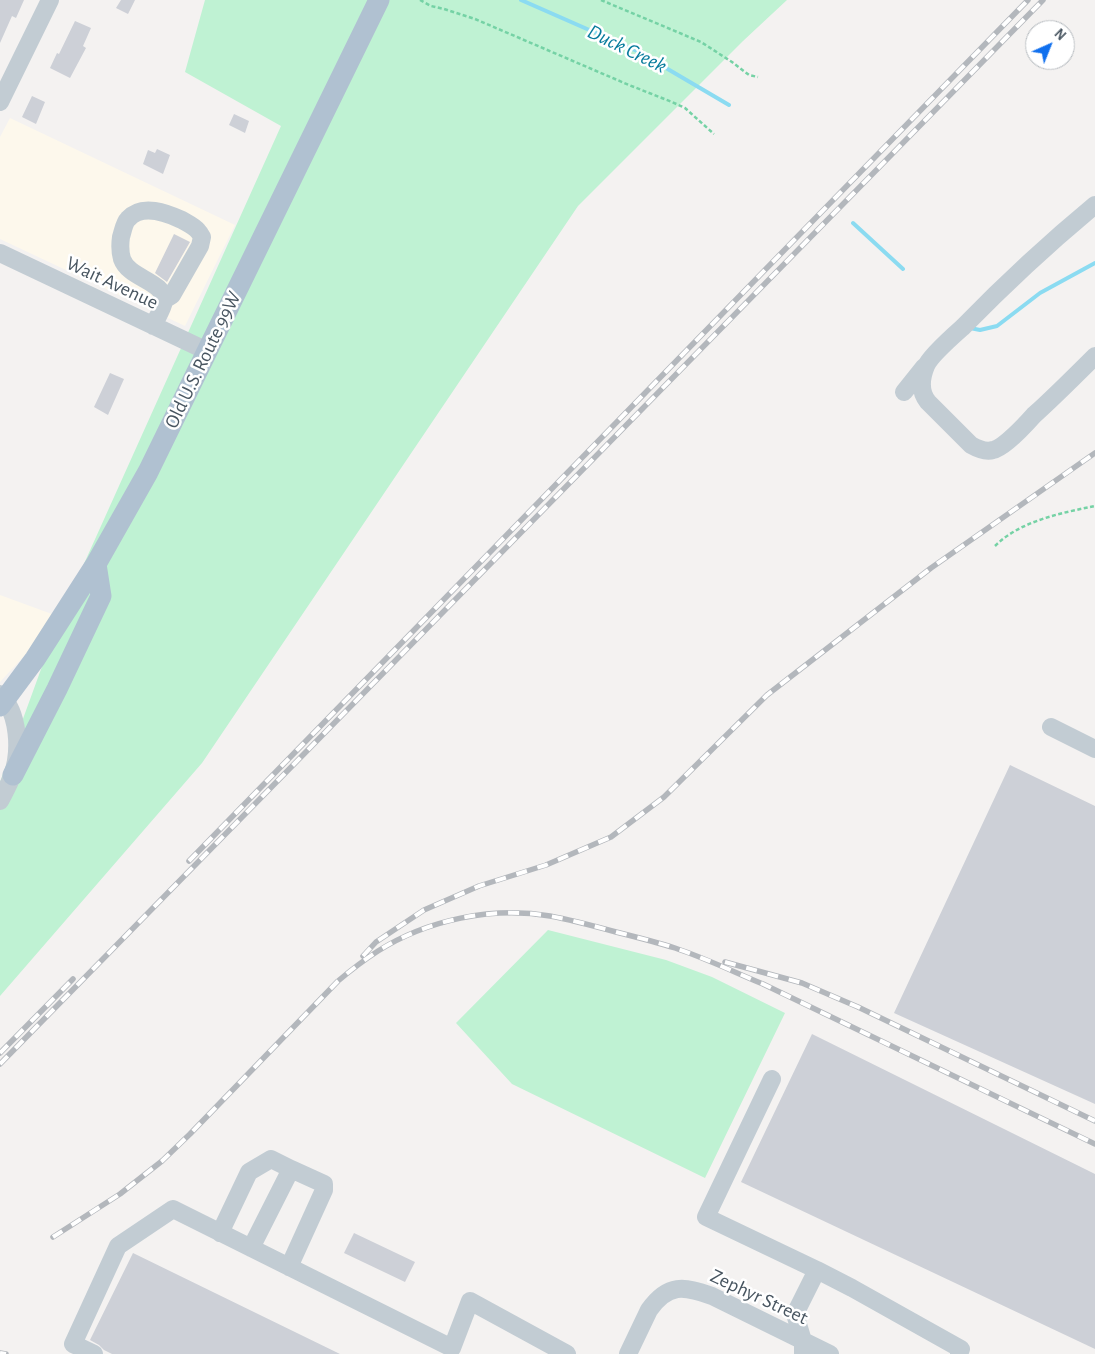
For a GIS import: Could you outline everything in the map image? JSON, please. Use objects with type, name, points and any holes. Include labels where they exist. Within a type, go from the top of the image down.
[{"type":"main road","name":"Old U.S. Route 99W","points":[[2,700],[35,658],[96,564],[148,472],[379,0]]},
{"type":"main road","points":[[12,775],[58,690],[101,596],[96,564]]},
{"type":"street","points":[[0,102],[50,0]]},
{"type":"street","points":[[904,392],[926,364],[1003,286],[1095,205]]},
{"type":"street","points":[[153,326],[164,300],[172,295],[200,246],[202,237],[192,226],[167,214],[150,210],[138,212],[128,219],[123,230],[120,242],[123,261],[136,276],[156,286],[162,293],[164,300]]},
{"type":"street","name":"Wait Avenue","points":[[0,253],[207,351]]},
{"type":"street","points":[[926,364],[922,382],[925,398],[971,445],[986,450],[994,450],[1020,429],[1095,356]]},
{"type":"street","points":[[0,801],[16,763],[14,714],[2,700]]},
{"type":"street","points":[[1051,727],[1095,749]]},
{"type":"street","points":[[772,1079],[706,1217],[852,1288],[963,1352]]},
{"type":"street","points":[[220,1233],[250,1172],[271,1160],[324,1184],[324,1190],[289,1267]]},
{"type":"street","points":[[251,1248],[291,1169]]},
{"type":"street","points":[[94,1354],[73,1344],[118,1246],[173,1210],[457,1351],[470,1301],[567,1354]]},
{"type":"street","points":[[803,1347],[795,1314],[817,1270]]},
{"type":"street","name":"Zephyr Street","points":[[628,1354],[649,1310],[668,1292],[682,1288],[696,1290],[712,1296],[803,1347],[830,1354]]},
{"type":"path","points":[[420,0],[432,6],[475,19],[672,102],[685,108],[714,134]]},
{"type":"path","points":[[601,0],[701,42],[748,75],[758,76]]},
{"type":"path","points":[[995,546],[1025,525],[1095,506]]},
{"type":"shaded area","points":[[10,118],[235,225],[185,326],[0,239],[0,137]]},
{"type":"shaded area","points":[[0,595],[60,617],[0,682]]},
{"type":"green space","points":[[205,0],[787,0],[743,41],[578,206],[202,763],[0,996],[0,782],[60,617],[281,126],[185,72]]},
{"type":"green space","points":[[548,930],[666,960],[712,977],[785,1013],[705,1178],[512,1084],[456,1023]]},
{"type":"building","points":[[0,0],[24,0],[16,18],[12,16],[0,43]]},
{"type":"building","points":[[121,0],[135,0],[128,14],[116,8]]},
{"type":"building","points":[[75,21],[91,28],[83,46],[86,48],[70,78],[50,68]]},
{"type":"building","points":[[32,96],[45,102],[36,124],[22,117]]},
{"type":"building","points":[[234,114],[249,121],[245,133],[229,125]]},
{"type":"building","points":[[157,149],[170,155],[163,174],[143,164],[148,150],[155,153]]},
{"type":"building","points":[[174,234],[190,242],[167,282],[155,273]]},
{"type":"building","points":[[110,373],[124,379],[108,415],[94,407]]},
{"type":"building","points":[[1010,765],[1095,806],[1095,1104],[894,1013]]},
{"type":"building","points":[[812,1034],[1095,1174],[1095,1349],[741,1182]]},
{"type":"building","points":[[354,1233],[415,1262],[405,1282],[344,1253]]},
{"type":"building","points":[[133,1253],[340,1354],[112,1354],[90,1340]]},
{"type":"waterway","name":"Duck Creek","points":[[521,0],[637,51],[729,105]]},
{"type":"waterway","points":[[853,223],[903,269]]},
{"type":"waterway","points":[[970,328],[980,330],[997,326],[1040,293],[1095,263]]},
{"type":"railway","points":[[189,861],[1028,0]]},
{"type":"railway","points":[[0,1064],[1043,0]]},
{"type":"railway","points":[[363,956],[376,942],[424,910],[479,886],[546,865],[611,837],[664,797],[767,695],[931,568],[1095,453]]},
{"type":"railway","points":[[53,1237],[120,1194],[162,1161],[338,981],[358,965],[397,940],[417,931],[461,918],[483,915],[528,913],[550,916],[583,923],[686,952],[763,984],[1095,1144]]},
{"type":"railway","points":[[725,962],[802,983],[858,1007],[1095,1121]]},
{"type":"railway","points":[[0,1053],[73,979]]},
{"type":"railway","points":[[0,1353],[6,1354]]}]
